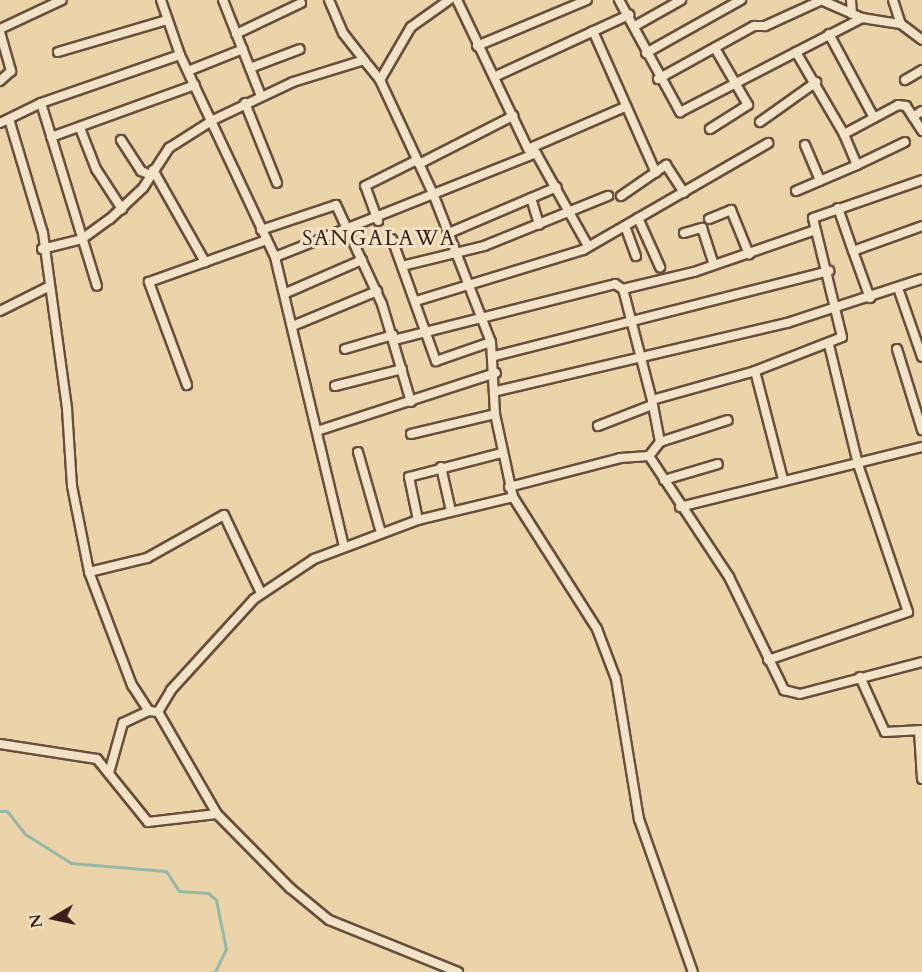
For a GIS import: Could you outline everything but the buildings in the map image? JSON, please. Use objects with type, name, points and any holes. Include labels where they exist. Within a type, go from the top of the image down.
[{"type":"street","points":[[0,81],[11,71],[0,30],[44,3],[62,0]]},
{"type":"street","points":[[162,0],[180,55],[213,120],[275,257],[295,325],[344,546]]},
{"type":"street","points":[[223,0],[261,96]]},
{"type":"street","points":[[329,0],[343,33],[380,80],[434,196],[483,318],[495,356],[497,391],[495,414],[509,487],[513,497],[597,629],[616,679],[639,819],[693,972]]},
{"type":"street","points":[[380,80],[411,27],[449,0]]},
{"type":"street","points":[[457,0],[477,46],[532,149],[625,107]]},
{"type":"street","points":[[477,46],[587,0]]},
{"type":"street","points":[[619,0],[629,15],[658,79],[680,112],[862,18]]},
{"type":"street","points":[[634,26],[681,0]]},
{"type":"street","points":[[646,53],[741,0]]},
{"type":"street","points":[[658,79],[754,26],[765,26],[821,0],[862,18],[901,24],[922,40]]},
{"type":"street","points":[[851,0],[852,14]]},
{"type":"street","points":[[893,0],[901,24]]},
{"type":"street","points":[[236,34],[302,3]]},
{"type":"street","points":[[494,77],[629,15]]},
{"type":"street","points":[[58,52],[167,20]]},
{"type":"street","points":[[593,31],[656,173]]},
{"type":"street","points":[[829,34],[874,118]]},
{"type":"street","points":[[710,129],[748,105],[716,48]]},
{"type":"street","points":[[250,68],[300,49]]},
{"type":"street","points":[[188,71],[243,50]]},
{"type":"street","points":[[796,52],[816,82],[844,134],[857,165]]},
{"type":"street","points":[[0,123],[41,103],[180,55]]},
{"type":"street","points":[[42,249],[82,238],[122,209],[170,148],[213,120],[261,96],[364,60]]},
{"type":"street","points":[[905,80],[922,70]]},
{"type":"street","points":[[760,122],[816,82]]},
{"type":"street","points":[[51,137],[195,85]]},
{"type":"street","points":[[41,103],[97,286]]},
{"type":"street","points":[[244,103],[277,183]]},
{"type":"street","points":[[844,134],[901,104],[922,131]]},
{"type":"street","points":[[913,117],[922,111]]},
{"type":"street","points":[[378,221],[365,186],[513,116]]},
{"type":"street","points":[[9,119],[39,219],[67,409],[72,486],[89,572],[132,685],[154,712],[217,814],[329,920],[458,972]]},
{"type":"street","points":[[80,128],[96,169],[122,209]]},
{"type":"street","points":[[120,140],[141,171],[152,172]]},
{"type":"street","points":[[416,301],[588,246],[684,193],[768,142]]},
{"type":"street","points":[[796,191],[905,142]]},
{"type":"street","points":[[805,145],[820,181]]},
{"type":"street","points":[[275,257],[378,221],[536,153],[588,246]]},
{"type":"street","points":[[621,196],[670,166],[684,193]]},
{"type":"street","points":[[152,172],[205,262]]},
{"type":"street","points":[[598,426],[652,403],[829,345],[844,333],[813,218],[838,207],[922,180]]},
{"type":"street","points":[[449,233],[557,187]]},
{"type":"street","points":[[402,266],[458,254],[571,213],[608,196]]},
{"type":"street","points":[[531,198],[539,225]]},
{"type":"street","points":[[261,230],[334,203],[350,231],[377,291],[393,337],[411,402]]},
{"type":"street","points":[[838,207],[870,298]]},
{"type":"street","points":[[709,219],[731,210],[749,254]]},
{"type":"street","points":[[638,218],[660,267]]},
{"type":"street","points":[[625,226],[636,256]]},
{"type":"street","points":[[853,251],[922,226]]},
{"type":"street","points":[[684,233],[702,228],[714,264]]},
{"type":"street","points":[[345,349],[393,337],[429,333],[599,286],[623,289],[749,254],[815,230]]},
{"type":"street","points":[[392,239],[438,362],[491,342]]},
{"type":"street","points":[[187,385],[148,285],[267,240]]},
{"type":"street","points":[[286,293],[362,260]]},
{"type":"street","points":[[495,356],[829,271]]},
{"type":"street","points":[[497,391],[838,308],[922,279]]},
{"type":"street","points":[[0,311],[48,287]]},
{"type":"street","points":[[898,288],[922,357]]},
{"type":"street","points":[[623,289],[660,442]]},
{"type":"street","points":[[295,325],[377,291]]},
{"type":"street","points":[[768,660],[908,612],[858,464],[829,345]]},
{"type":"street","points":[[897,349],[922,430]]},
{"type":"street","points":[[334,386],[402,369]]},
{"type":"street","points":[[755,371],[783,478]]},
{"type":"street","points":[[317,431],[496,373]]},
{"type":"street","points":[[411,434],[495,414]]},
{"type":"street","points":[[509,487],[620,458],[649,456],[660,442],[728,420]]},
{"type":"street","points":[[680,507],[783,478],[858,464],[922,447]]},
{"type":"street","points":[[357,452],[381,533]]},
{"type":"street","points":[[418,520],[409,477],[502,453]]},
{"type":"street","points":[[649,456],[680,507],[729,578],[768,660],[774,679],[793,693],[922,662]]},
{"type":"street","points":[[664,480],[718,464]]},
{"type":"street","points":[[441,467],[451,511]]},
{"type":"street","points":[[109,773],[123,723],[154,712],[171,690],[261,593],[344,546],[418,520],[513,497]]},
{"type":"street","points":[[89,572],[147,558],[224,515],[261,593]]},
{"type":"street","points":[[860,677],[885,732],[921,730],[922,778]]},
{"type":"street","points":[[1,742],[89,755],[109,773],[148,822],[217,814]]},
{"type":"waterway","points":[[0,811],[7,811],[25,834],[71,863],[166,871],[179,891],[208,893],[216,900],[226,949],[215,972]]},
{"type":"district","name":"SANGALAWA","points":[[379,239]]}]
